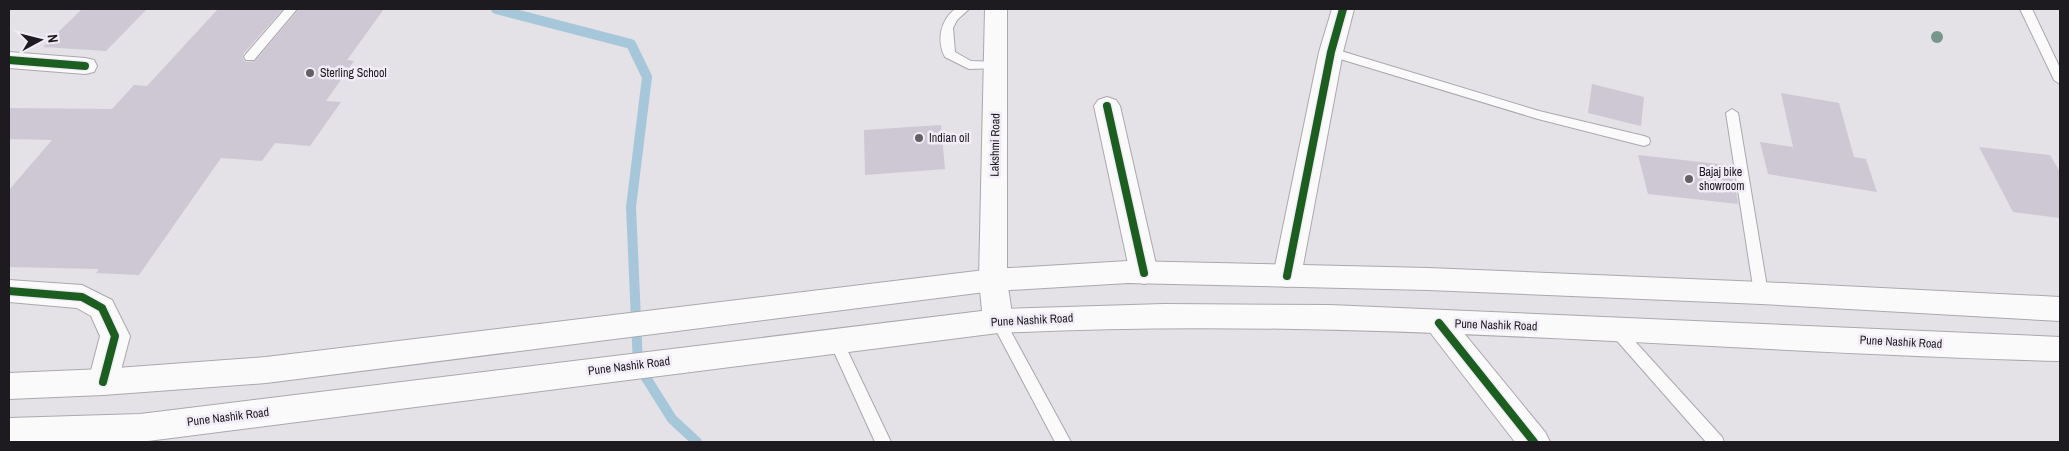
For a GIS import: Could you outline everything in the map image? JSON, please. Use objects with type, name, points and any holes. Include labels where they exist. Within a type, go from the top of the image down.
[{"type":"main road","name":"Lakshmi Road","points":[[996,9],[993,280],[998,321]]},
{"type":"main road","points":[[1287,276],[1331,52],[1343,9]]},
{"type":"main road","points":[[9,60],[85,66]]},
{"type":"main road","points":[[1106,106],[1144,273]]},
{"type":"main road","points":[[9,386],[103,382],[266,370],[993,280],[1144,273],[1428,279],[1761,293],[2060,309]]},
{"type":"main road","points":[[9,291],[82,297],[102,308],[115,336],[103,382]]},
{"type":"main road","name":"Pune Nashik Road","points":[[9,432],[93,436],[141,435],[836,341],[998,321],[1110,315],[1211,314],[1330,317],[2060,349]]},
{"type":"main road","points":[[1439,323],[1534,442]]},
{"type":"lane","points":[[250,57],[290,9]]},
{"type":"lane","points":[[964,9],[956,13],[946,26],[949,54],[969,65],[996,65]]},
{"type":"lane","points":[[2026,9],[2060,80]]},
{"type":"lane","points":[[1331,52],[1538,115],[1644,141]]},
{"type":"lane","points":[[1732,113],[1761,293]]},
{"type":"lane","points":[[998,321],[1063,442]]},
{"type":"lane","points":[[1616,330],[1716,442]]},
{"type":"lane","points":[[836,341],[883,442]]},
{"type":"building","points":[[82,9],[147,9],[106,51],[43,47]]},
{"type":"building","points":[[218,9],[283,9],[244,53],[242,58],[246,62],[255,61],[299,9],[384,9],[347,60],[354,61],[326,101],[341,102],[310,146],[275,143],[262,161],[221,158],[139,275],[96,273],[99,269],[9,267],[9,190],[52,140],[9,139],[9,108],[112,109],[134,85],[147,86]]},
{"type":"building","points":[[1592,84],[1644,97],[1641,126],[1588,113]]},
{"type":"building","points":[[1781,93],[1839,103],[1854,157],[1866,159],[1877,192],[1768,174],[1760,142],[1793,147]]},
{"type":"building","points":[[941,125],[945,169],[865,175],[864,130]]},
{"type":"building","points":[[1979,147],[2050,155],[2060,172],[2060,218],[2013,212]]},
{"type":"building","name":"Bajaj bike showroom","points":[[1638,155],[1728,165],[1735,185],[1738,204],[1648,194]]},
{"type":"waterway","points":[[496,9],[631,44],[647,77],[631,207],[638,365],[672,419],[697,442]]},
{"type":"cycle path","points":[[1287,276],[1331,52],[1343,9]]},
{"type":"cycle path","points":[[9,60],[85,66]]},
{"type":"cycle path","points":[[1107,106],[1144,273]]},
{"type":"cycle path","points":[[9,291],[82,297],[102,308],[115,336],[103,382]]},
{"type":"cycle path","points":[[1439,323],[1534,442]]},
{"type":"place","name":"Sterling School","points":[[310,73]]},
{"type":"place","name":"Indian oil","points":[[919,138]]},
{"type":"place","name":"Bajaj bike showroom","points":[[1689,179]]}]
